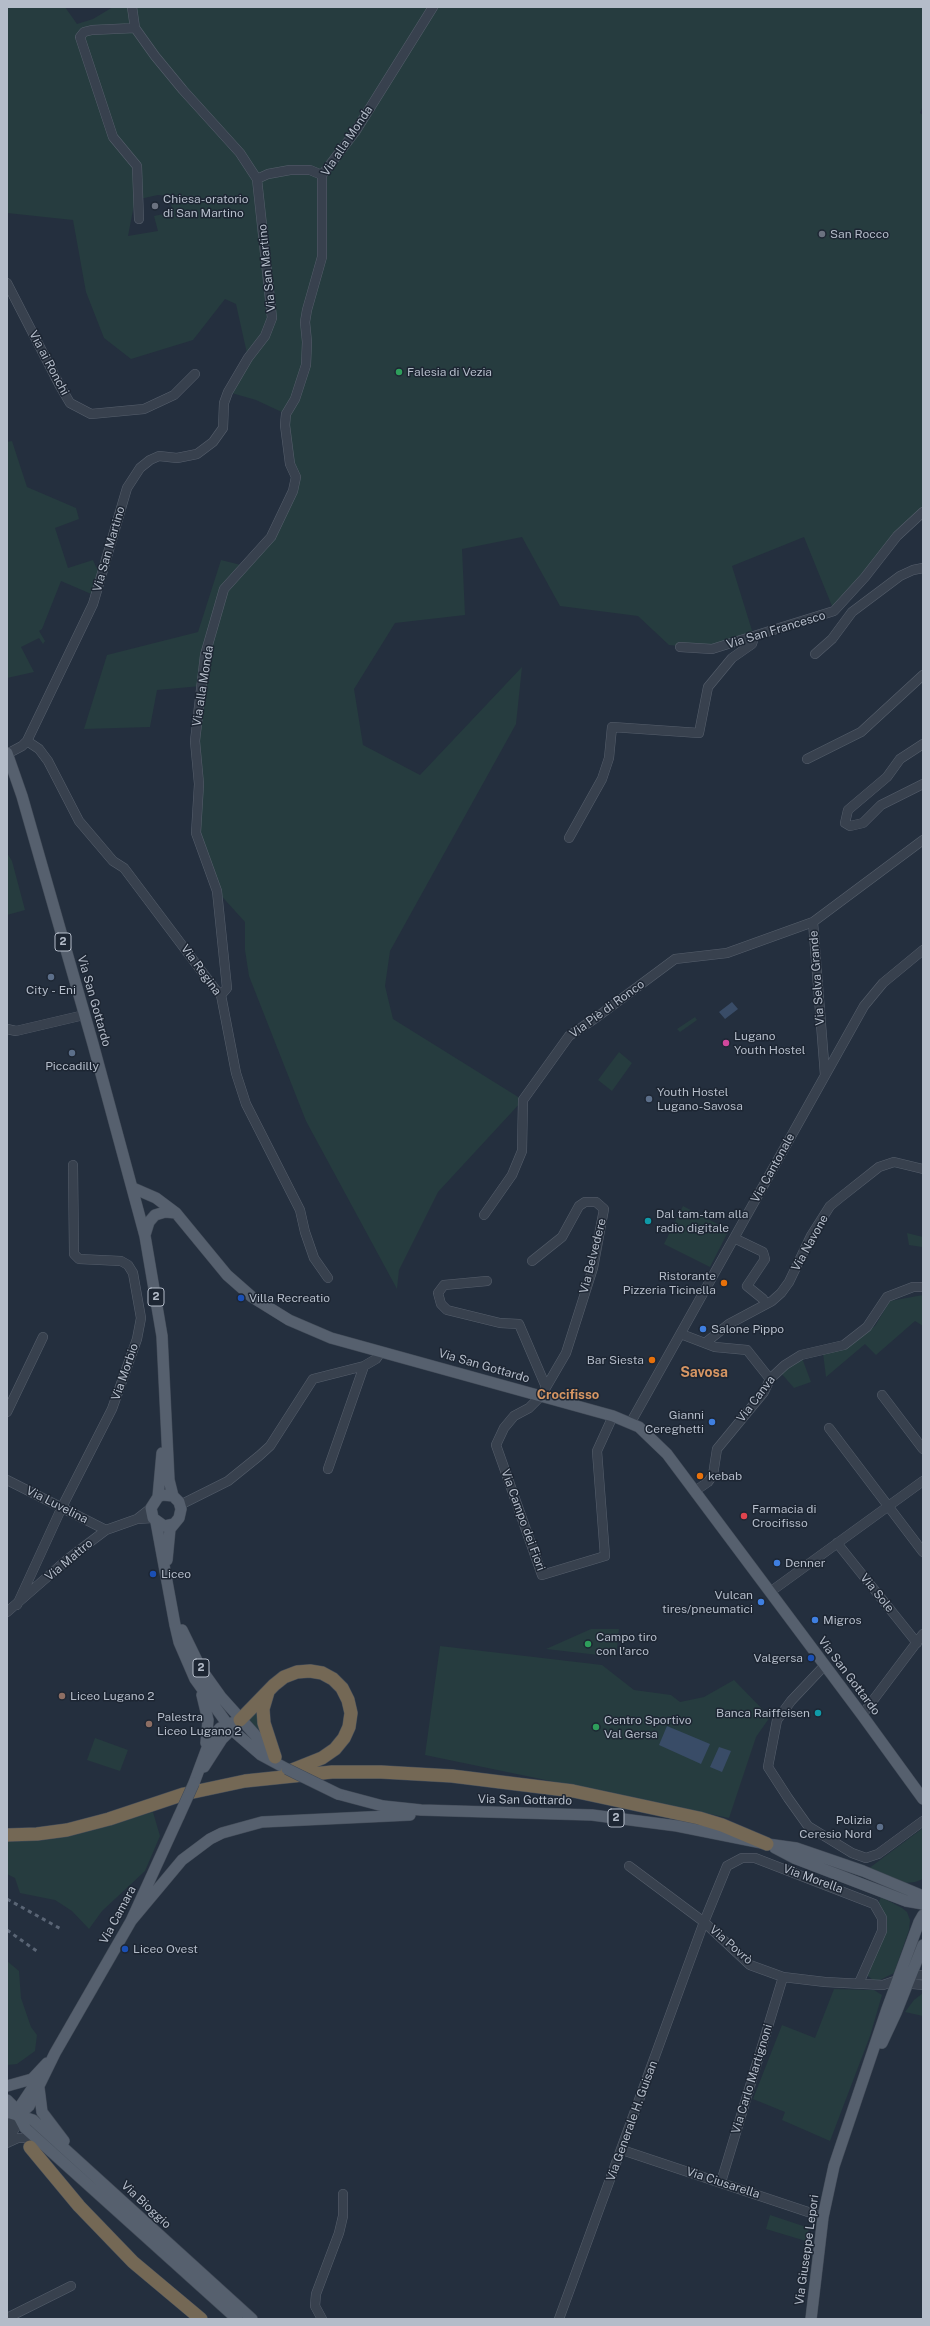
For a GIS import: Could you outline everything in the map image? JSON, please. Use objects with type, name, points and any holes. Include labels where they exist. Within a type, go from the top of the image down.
[{"type":"highway","points":[[233,1724],[268,1691],[290,1674],[304,1671],[316,1672],[333,1679],[342,1688],[348,1700],[351,1714],[347,1732],[336,1749],[322,1758],[272,1777]]},
{"type":"highway","points":[[268,1691],[263,1709],[264,1723],[275,1757]]},
{"type":"highway","points":[[7,1835],[37,1834],[67,1830],[109,1819],[184,1794],[272,1777],[332,1772],[452,1776],[573,1791],[699,1818],[722,1825],[768,1844]]},
{"type":"highway","points":[[33,2143],[79,2206],[133,2262],[201,2319]]},
{"type":"main road","name":"Via San Gottardo","points":[[7,753],[22,796],[133,1188],[145,1236],[162,1336],[167,1409],[169,1480],[177,1501]]},
{"type":"main road","name":"Via San Gottardo","points":[[133,1188],[156,1198],[176,1213],[228,1275],[264,1305],[289,1320],[319,1334],[381,1352],[544,1392],[631,1422],[662,1448],[921,1795]]},
{"type":"main road","points":[[145,1236],[149,1222],[155,1215],[164,1212],[176,1213]]},
{"type":"main road","name":"Via San Gottardo","points":[[158,1497],[167,1409]]},
{"type":"main road","points":[[163,1495],[177,1501],[179,1518],[173,1524],[164,1526],[153,1516],[158,1497],[163,1495]]},
{"type":"main road","name":"Via San Gottardo","points":[[153,1516],[166,1573],[179,1642],[195,1679],[261,1755],[287,1769],[338,1794],[383,1806],[462,1812],[555,1813],[626,1818],[796,1848],[851,1867],[923,1896]]},
{"type":"main road","name":"Via San Gottardo","points":[[166,1573],[168,1540],[173,1524]]},
{"type":"main road","name":"Via San Gottardo","points":[[172,1610],[201,1668],[221,1697],[233,1724],[275,1757],[287,1769]]},
{"type":"main road","points":[[195,1679],[208,1720],[205,1752]]},
{"type":"main road","name":"Via Camara","points":[[18,2116],[21,2105],[55,2053],[131,1921],[194,1783],[205,1752],[215,1732],[233,1724]]},
{"type":"main road","name":"Via Camara","points":[[194,1783],[233,1724]]},
{"type":"main road","points":[[131,1921],[182,1860],[210,1839],[236,1829],[262,1822],[293,1819],[462,1812]]},
{"type":"main road","name":"Via San Gottardo","points":[[768,1844],[794,1858],[906,1901],[923,1904]]},
{"type":"main road","name":"Via Giuseppe Lepori","points":[[811,2319],[823,2217],[834,2166],[858,2093],[906,1980],[918,1922],[923,1915]]},
{"type":"main road","name":"Via Giuseppe Lepori","points":[[906,1980],[921,1959],[923,1945]]},
{"type":"main road","points":[[7,2086],[32,2079],[55,2053]]},
{"type":"main road","name":"Via Camara","points":[[18,2116],[26,2111],[39,2088],[55,2053]]},
{"type":"main road","points":[[39,2088],[40,2104],[46,2119],[70,2148],[99,2178]]},
{"type":"main road","name":"Via Bioggio","points":[[7,2100],[14,2107],[33,2143],[237,2319]]},
{"type":"main road","name":"Via Bioggio","points":[[7,2112],[33,2120],[99,2178],[196,2270],[252,2319]]},
{"type":"street","name":"Via San Martino","points":[[27,741],[93,604],[127,488],[140,468],[150,460],[159,456],[177,458],[197,454],[213,442],[223,428],[224,403],[228,392],[248,358],[265,336],[272,318],[272,298],[257,179],[240,153],[183,90],[135,28],[132,7]]},
{"type":"street","name":"Via alla Monda","points":[[221,994],[227,988],[217,891],[196,833],[199,784],[196,733],[205,655],[224,589],[271,537],[293,491],[296,477],[290,464],[285,425],[286,414],[295,398],[306,365],[306,316],[322,257],[322,175],[355,132],[433,7]]},
{"type":"street","points":[[135,28],[92,30],[84,32],[80,37],[113,137],[137,166],[139,219]]},
{"type":"street","points":[[257,179],[268,174],[290,170],[310,170],[322,175]]},
{"type":"street","name":"Via ai Ronchi","points":[[7,283],[70,403],[91,414],[144,409],[174,395],[195,374]]},
{"type":"street","name":"Via San Francesco","points":[[680,647],[712,649],[834,611],[865,577],[897,536],[923,512]]},
{"type":"street","points":[[815,654],[832,639],[852,612],[900,576],[923,568]]},
{"type":"street","points":[[568,838],[602,779],[609,758],[612,727],[699,733],[708,687],[732,658],[752,644],[754,637]]},
{"type":"street","points":[[807,760],[861,732],[923,675]]},
{"type":"street","points":[[7,753],[24,745],[27,741]]},
{"type":"street","name":"Via Regina","points":[[27,741],[39,749],[48,761],[79,821],[113,861],[124,868],[215,989],[221,994],[236,1073],[246,1104],[300,1210],[314,1258],[328,1278]]},
{"type":"street","points":[[923,744],[900,759],[887,777],[848,810],[845,823],[850,826],[863,823],[881,805],[923,784]]},
{"type":"street","name":"Via Selva Grande","points":[[825,1075],[813,922],[923,840]]},
{"type":"street","name":"Via Piè di Ronco","points":[[484,1215],[512,1175],[522,1151],[523,1100],[568,1036],[597,1017],[675,959],[727,953],[813,922]]},
{"type":"street","name":"Via Cantonale","points":[[631,1422],[864,1006],[883,983],[923,950]]},
{"type":"street","points":[[7,1029],[16,1031],[84,1015]]},
{"type":"street","name":"Via Navone","points":[[705,1343],[729,1324],[772,1301],[781,1293],[789,1282],[811,1236],[830,1206],[841,1197],[879,1167],[894,1162],[923,1169]]},
{"type":"street","name":"Via Morbio","points":[[17,1605],[62,1508],[112,1409],[136,1339],[141,1318],[133,1273],[128,1265],[121,1261],[78,1259],[74,1254],[73,1165]]},
{"type":"street","name":"Via Belvedere","points":[[532,1261],[562,1237],[579,1206],[585,1202],[596,1202],[604,1209],[593,1268],[566,1353],[544,1392]]},
{"type":"street","points":[[734,1238],[763,1252],[765,1259],[747,1286],[763,1299]]},
{"type":"street","points":[[487,1281],[444,1285],[438,1293],[441,1304],[447,1310],[500,1323],[519,1324],[544,1392]]},
{"type":"street","name":"Via Canva","points":[[695,1492],[708,1482],[713,1475],[717,1449],[764,1392],[770,1379],[785,1365],[801,1355],[844,1345],[867,1327],[887,1297],[912,1287],[923,1287]]},
{"type":"street","points":[[681,1334],[714,1347],[747,1350],[770,1379]]},
{"type":"street","points":[[7,1412],[43,1337]]},
{"type":"street","points":[[177,1501],[228,1481],[259,1456],[270,1446],[313,1379],[364,1366],[376,1359],[381,1352]]},
{"type":"street","points":[[328,1469],[364,1366]]},
{"type":"street","name":"Via Campo dei Fiori","points":[[544,1392],[534,1404],[509,1422],[496,1445],[542,1576],[605,1556],[597,1451],[613,1416]]},
{"type":"street","points":[[882,1395],[923,1449]]},
{"type":"street","points":[[829,1428],[923,1552]]},
{"type":"street","name":"Via Luvelina","points":[[7,1480],[106,1530]]},
{"type":"street","points":[[770,1592],[923,1481]]},
{"type":"street","name":"Via Mattro","points":[[7,1612],[17,1605],[69,1558],[106,1530],[137,1519],[153,1516]]},
{"type":"street","name":"Via Sole","points":[[837,1543],[917,1643]]},
{"type":"street","points":[[862,1715],[923,1634]]},
{"type":"street","points":[[825,1665],[791,1701],[777,1720],[768,1767],[808,1826],[852,1854],[866,1858],[878,1854],[923,1822]]},
{"type":"street","name":"Via Morella","points":[[704,1922],[723,1870],[742,1858],[755,1858],[868,1900],[874,1904],[880,1914],[882,1931],[859,1983]]},
{"type":"street","name":"Via Povrò","points":[[629,1866],[704,1922],[750,1965],[783,1977],[825,1982],[883,1985],[906,1980]]},
{"type":"street","name":"Via Generale H. Guisan","points":[[558,2319],[622,2150],[704,1922]]},
{"type":"street","points":[[906,1980],[923,1974]]},
{"type":"street","name":"Via Carlo Martignoni","points":[[721,2182],[783,1977]]},
{"type":"street","points":[[906,1980],[923,1985]]},
{"type":"street","name":"Via Camara","points":[[7,2126],[18,2116]]},
{"type":"street","name":"Via Camara","points":[[7,2142],[17,2125],[18,2116]]},
{"type":"street","points":[[7,2142],[18,2138],[33,2143]]},
{"type":"street","name":"Via Ciusarella","points":[[622,2150],[823,2217]]},
{"type":"street","points":[[322,2319],[315,2306],[316,2294],[340,2233],[343,2216],[343,2194]]},
{"type":"street","points":[[7,2318],[71,2286]]},
{"type":"green space","points":[[7,7],[65,7],[77,24],[93,19],[113,7],[923,7],[923,106],[920,113],[923,115],[923,512],[834,611],[804,537],[732,566],[754,637],[712,649],[669,645],[638,616],[560,606],[522,537],[462,549],[465,615],[395,623],[354,689],[363,745],[420,775],[522,667],[516,724],[390,951],[385,986],[393,1019],[523,1100],[438,1192],[399,1270],[397,1289],[306,1121],[249,976],[245,950],[245,922],[217,891],[196,833],[195,741],[201,686],[157,690],[150,727],[84,729],[107,655],[198,632],[221,560],[245,566],[271,537],[293,491],[286,414],[256,400],[228,392],[248,358],[236,304],[225,299],[193,340],[131,359],[104,338],[86,292],[73,220],[7,213]],"holes":[[[158,195],[169,196],[173,212],[154,216],[158,231],[128,236],[135,200]]]},
{"type":"green space","points":[[12,441],[27,487],[76,508],[79,519],[55,528],[68,568],[93,560],[96,567],[103,572],[96,596],[61,581],[42,629],[39,631],[45,641],[43,644],[39,638],[21,647],[34,672],[7,678],[7,442]]},
{"type":"green space","points":[[7,853],[12,861],[25,910],[7,915]]},
{"type":"green space","points":[[695,1017],[697,1020],[680,1032],[677,1029]]},
{"type":"green space","points":[[619,1052],[632,1063],[612,1091],[598,1080]]},
{"type":"green space","points":[[683,1206],[729,1230],[710,1267],[664,1244]]},
{"type":"green space","points":[[907,1233],[923,1237],[922,1247],[909,1245]]},
{"type":"green space","points":[[923,1295],[923,1326],[915,1321],[876,1355],[865,1344],[826,1377],[823,1353],[845,1347],[875,1326],[890,1301]]},
{"type":"green space","points":[[802,1358],[811,1382],[794,1388],[781,1373]]},
{"type":"green space","name":"Campo tiro con l'arco","points":[[591,1629],[619,1629],[616,1657],[546,1649]]},
{"type":"green space","name":"Centro Sportivo Val Gersa","points":[[440,1646],[602,1665],[634,1690],[671,1695],[680,1702],[704,1697],[734,1680],[770,1717],[756,1737],[729,1818],[425,1755]]},
{"type":"green space","points":[[256,1710],[260,1732],[260,1733],[248,1722]]},
{"type":"green space","points":[[95,1738],[128,1750],[120,1771],[87,1760]]},
{"type":"green space","points":[[153,1812],[160,1836],[145,1871],[102,1911],[89,1929],[72,1911],[55,1900],[20,1893],[15,1878],[7,1874],[7,1842],[73,1835]]},
{"type":"green space","points":[[923,1828],[923,1879],[905,1883],[868,1869]]},
{"type":"green space","points":[[881,1897],[902,1908],[907,1912],[910,1920],[909,1930],[894,1973],[880,1980],[873,1980],[868,1976],[867,1970],[886,1924],[882,1909],[878,1904]]},
{"type":"green space","points":[[7,1961],[19,1971],[21,1998],[31,2027],[37,2035],[35,2051],[17,2064],[7,2065]]},
{"type":"green space","points":[[834,1989],[874,1990],[882,1995],[870,2036],[830,2141],[782,2120],[785,2112],[753,2099],[782,2025],[815,2038]]},
{"type":"green space","points":[[923,1993],[923,2016],[905,2012],[914,2000]]},
{"type":"green space","points":[[770,2215],[809,2228],[806,2241],[766,2229]]},
{"type":"water","points":[[732,1002],[738,1009],[725,1019],[719,1012]]},
{"type":"water","points":[[667,1726],[710,1744],[701,1764],[659,1745]]},
{"type":"water","points":[[719,1747],[731,1751],[722,1772],[710,1767]]},
{"type":"railway","points":[[7,1899],[61,1929]]},
{"type":"railway","points":[[7,1930],[38,1952]]},
{"type":"place","name":"Chiesa-oratorio di San Martino","points":[[155,206]]},
{"type":"place","name":"San Rocco","points":[[822,234]]},
{"type":"place","name":"Falesia di Vezia","points":[[399,372]]},
{"type":"place","name":"City - Eni","points":[[51,977]]},
{"type":"place","name":"Lugano Youth Hostel","points":[[726,1043]]},
{"type":"place","name":"Piccadilly","points":[[72,1053]]},
{"type":"place","name":"Youth Hostel Lugano-Savosa","points":[[649,1099]]},
{"type":"place","name":"Dal tam-tam alla radio digitale","points":[[648,1221]]},
{"type":"place","name":"Ristorante Pizzeria Ticinella","points":[[724,1283]]},
{"type":"place","name":"Villa Recreatio","points":[[241,1298]]},
{"type":"place","name":"Salone Pippo","points":[[703,1329]]},
{"type":"place","name":"Bar Siesta","points":[[652,1360]]},
{"type":"place","name":"Gianni Cereghetti","points":[[712,1422]]},
{"type":"place","name":"kebab","points":[[700,1476]]},
{"type":"place","name":"Farmacia di Crocifisso","points":[[744,1516]]},
{"type":"place","name":"Denner","points":[[777,1563]]},
{"type":"place","name":"Liceo","points":[[153,1574]]},
{"type":"place","name":"Vulcan tires/pneumatici","points":[[761,1602]]},
{"type":"place","name":"Migros","points":[[815,1620]]},
{"type":"place","name":"Campo tiro con l'arco","points":[[588,1644]]},
{"type":"place","name":"Valgersa","points":[[811,1658]]},
{"type":"place","name":"Liceo Lugano 2","points":[[62,1696]]},
{"type":"place","name":"Banca Raiffeisen","points":[[818,1713]]},
{"type":"place","name":"Palestra Liceo Lugano 2","points":[[149,1724]]},
{"type":"place","name":"Centro Sportivo Val Gersa","points":[[596,1727]]},
{"type":"place","name":"Polizia Ceresio Nord","points":[[880,1827]]},
{"type":"place","name":"Liceo Ovest","points":[[125,1949]]},
{"type":"district","name":"Savosa","points":[[704,1373]]},
{"type":"district","name":"Crocifisso","points":[[568,1395]]}]
